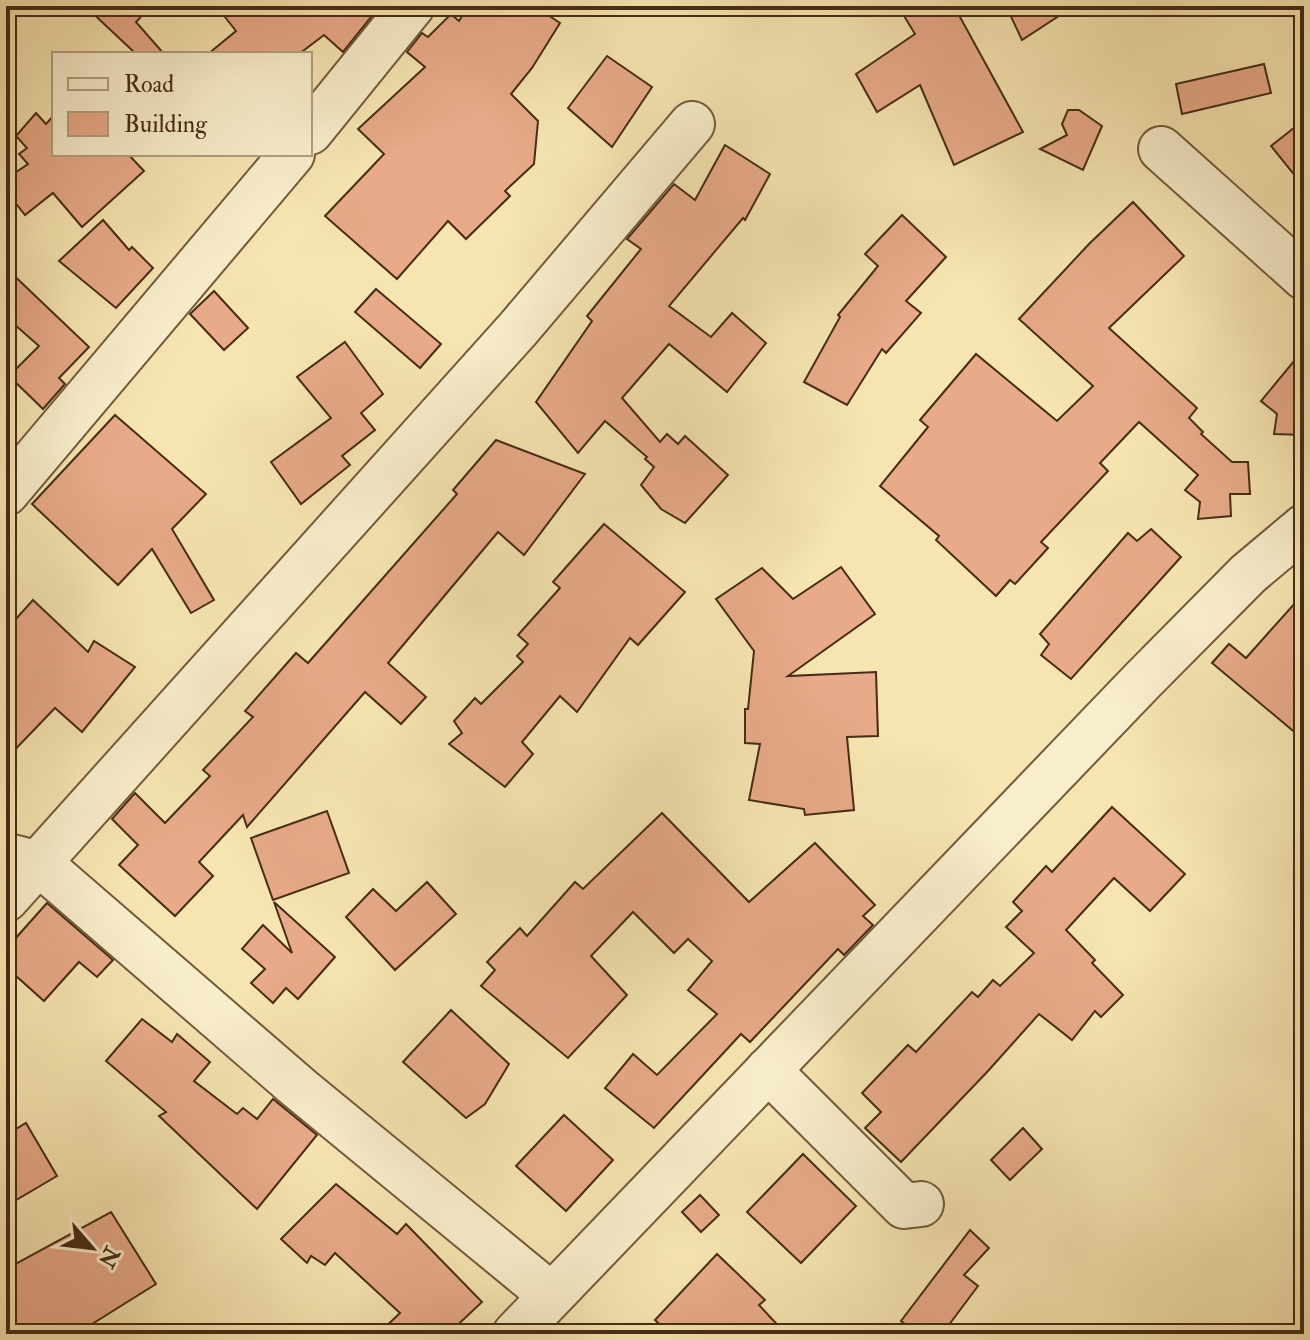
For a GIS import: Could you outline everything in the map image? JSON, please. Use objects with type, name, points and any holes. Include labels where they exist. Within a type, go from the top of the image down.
[{"type":"street","points":[[312,130],[412,6]]},
{"type":"street","points":[[6,899],[23,860],[518,329],[692,124]]},
{"type":"street","points":[[1161,149],[1304,277]]},
{"type":"street","points":[[6,493],[290,156]]},
{"type":"street","points":[[515,1334],[1142,681],[1248,574],[1304,527]]},
{"type":"street","points":[[23,860],[551,1295]]},
{"type":"street","points":[[768,1070],[904,1206],[921,1204]]},
{"type":"building","points":[[85,6],[151,6],[136,22],[162,52],[134,52]]},
{"type":"building","points":[[239,6],[380,6],[343,52],[324,35],[302,52],[210,52],[236,31],[225,17]]},
{"type":"building","points":[[468,6],[557,6],[551,17],[560,23],[532,68],[511,94],[538,121],[534,164],[505,191],[510,196],[466,239],[448,221],[397,279],[325,216],[384,154],[358,129],[425,67],[407,52],[422,33],[428,37],[451,14],[459,21]]},
{"type":"building","points":[[898,6],[954,6],[1023,132],[954,165],[920,85],[877,112],[856,74],[915,34]]},
{"type":"building","points":[[1006,6],[1074,6],[1022,40]]},
{"type":"building","points":[[607,56],[652,87],[612,147],[568,108]]},
{"type":"building","points":[[1264,64],[1271,93],[1182,114],[1176,84]]},
{"type":"building","points":[[1068,110],[1079,110],[1102,126],[1083,170],[1040,149],[1067,135],[1062,124]]},
{"type":"building","points":[[36,113],[46,124],[52,117],[52,156],[130,156],[144,171],[82,227],[53,193],[25,215],[6,191],[6,179],[28,164],[19,154],[27,148],[16,136]]},
{"type":"building","points":[[1304,120],[1304,187],[1271,146]]},
{"type":"building","points":[[725,145],[770,174],[745,220],[743,218],[669,306],[711,337],[732,313],[766,343],[727,392],[669,344],[622,398],[660,442],[667,434],[678,444],[685,436],[728,475],[685,523],[661,509],[641,485],[654,467],[645,459],[647,457],[605,421],[578,453],[536,402],[592,321],[587,316],[641,249],[627,239],[674,184],[695,200]]},
{"type":"building","points":[[1133,202],[1184,256],[1109,328],[1197,408],[1189,418],[1203,432],[1201,434],[1232,462],[1248,462],[1250,494],[1230,494],[1231,516],[1198,519],[1200,502],[1185,490],[1198,475],[1139,422],[1100,463],[1108,471],[1041,542],[1048,548],[1015,584],[1010,580],[996,596],[936,540],[939,536],[880,486],[928,427],[920,420],[976,354],[1057,421],[1093,386],[1019,319]]},
{"type":"building","points":[[902,215],[946,257],[906,301],[921,313],[886,353],[882,349],[847,405],[804,382],[840,317],[838,315],[878,266],[865,254]]},
{"type":"building","points":[[103,220],[129,250],[132,247],[153,268],[116,308],[59,261]]},
{"type":"building","points":[[6,268],[89,347],[59,378],[65,384],[43,409],[9,376],[39,346],[6,317]]},
{"type":"building","points":[[376,289],[441,344],[420,368],[355,312]]},
{"type":"building","points":[[214,291],[248,328],[224,350],[190,314]]},
{"type":"building","points":[[345,342],[383,394],[361,413],[375,430],[342,456],[350,465],[301,504],[271,462],[331,418],[297,377]]},
{"type":"building","points":[[1304,349],[1304,435],[1274,434],[1277,414],[1261,401]]},
{"type":"building","points":[[115,415],[206,494],[172,529],[214,600],[191,613],[152,549],[118,585],[32,504]]},
{"type":"building","points":[[496,440],[585,474],[524,555],[498,532],[388,663],[426,697],[401,724],[365,692],[247,827],[243,815],[199,862],[213,876],[175,916],[119,865],[138,845],[112,819],[135,793],[165,823],[210,776],[203,770],[253,717],[245,711],[296,653],[308,663],[457,494],[453,490]]},
{"type":"building","points":[[604,524],[685,592],[638,645],[630,638],[577,712],[560,696],[522,742],[533,754],[505,787],[449,744],[462,733],[454,721],[475,698],[481,704],[523,662],[517,656],[528,644],[518,635],[560,588],[553,582]]},
{"type":"building","points":[[1151,529],[1181,557],[1071,679],[1041,655],[1049,644],[1040,634],[1128,533],[1137,541]]},
{"type":"building","points":[[841,567],[875,614],[788,676],[876,672],[878,736],[847,737],[854,810],[805,815],[804,809],[749,800],[760,744],[745,743],[745,709],[748,709],[754,651],[716,599],[762,568],[793,599]]},
{"type":"building","points":[[1304,593],[1304,740],[1212,663],[1229,644],[1246,658]]},
{"type":"building","points":[[33,600],[88,652],[94,641],[135,667],[82,732],[55,708],[6,759],[6,630]]},
{"type":"building","points":[[1112,807],[1185,874],[1150,911],[1114,878],[1066,930],[1123,995],[1101,1017],[1095,1011],[1072,1040],[1039,1014],[901,1162],[865,1128],[881,1112],[862,1093],[908,1045],[916,1052],[972,992],[978,997],[993,980],[1000,986],[1034,953],[1006,927],[1022,911],[1013,902],[1046,866],[1052,872]]},
{"type":"building","points":[[327,811],[349,873],[273,900],[251,838]]},
{"type":"building","points":[[662,813],[749,902],[815,843],[875,905],[863,916],[873,925],[844,955],[838,949],[750,1042],[741,1034],[654,1128],[605,1088],[633,1054],[657,1075],[717,1014],[688,990],[712,961],[688,939],[674,953],[633,912],[591,956],[627,995],[568,1058],[481,986],[495,970],[487,962],[520,928],[527,936],[575,882],[583,889]]},
{"type":"building","points":[[427,882],[456,914],[395,970],[346,917],[373,889],[396,911]]},
{"type":"building","points":[[274,902],[335,957],[298,999],[286,988],[273,1003],[251,983],[265,969],[242,949],[263,925],[292,953]]},
{"type":"building","points":[[47,903],[113,960],[97,977],[79,962],[44,1001],[6,967],[6,949]]},
{"type":"building","points":[[451,1010],[509,1064],[485,1104],[466,1118],[403,1062]]},
{"type":"building","points":[[142,1019],[172,1042],[177,1034],[210,1062],[194,1081],[237,1114],[243,1108],[257,1119],[273,1099],[317,1135],[257,1209],[159,1116],[166,1112],[106,1061]]},
{"type":"building","points":[[564,1115],[613,1160],[566,1211],[516,1166]]},
{"type":"building","points":[[26,1123],[57,1176],[6,1206],[6,1135]]},
{"type":"building","points":[[1023,1128],[1042,1149],[1010,1180],[991,1160]]},
{"type":"building","points":[[803,1154],[856,1206],[801,1263],[747,1212]]},
{"type":"building","points":[[336,1184],[397,1234],[406,1224],[482,1302],[448,1334],[378,1334],[400,1313],[335,1253],[325,1265],[311,1256],[307,1263],[281,1239]]},
{"type":"building","points":[[700,1195],[719,1215],[701,1232],[682,1212]]},
{"type":"building","points":[[111,1212],[156,1284],[76,1334],[14,1334],[6,1319],[6,1269]]},
{"type":"building","points":[[970,1230],[989,1248],[964,1275],[978,1286],[942,1334],[918,1334],[901,1321]]},
{"type":"building","points":[[717,1254],[765,1300],[759,1305],[786,1334],[670,1334],[655,1320]]}]
